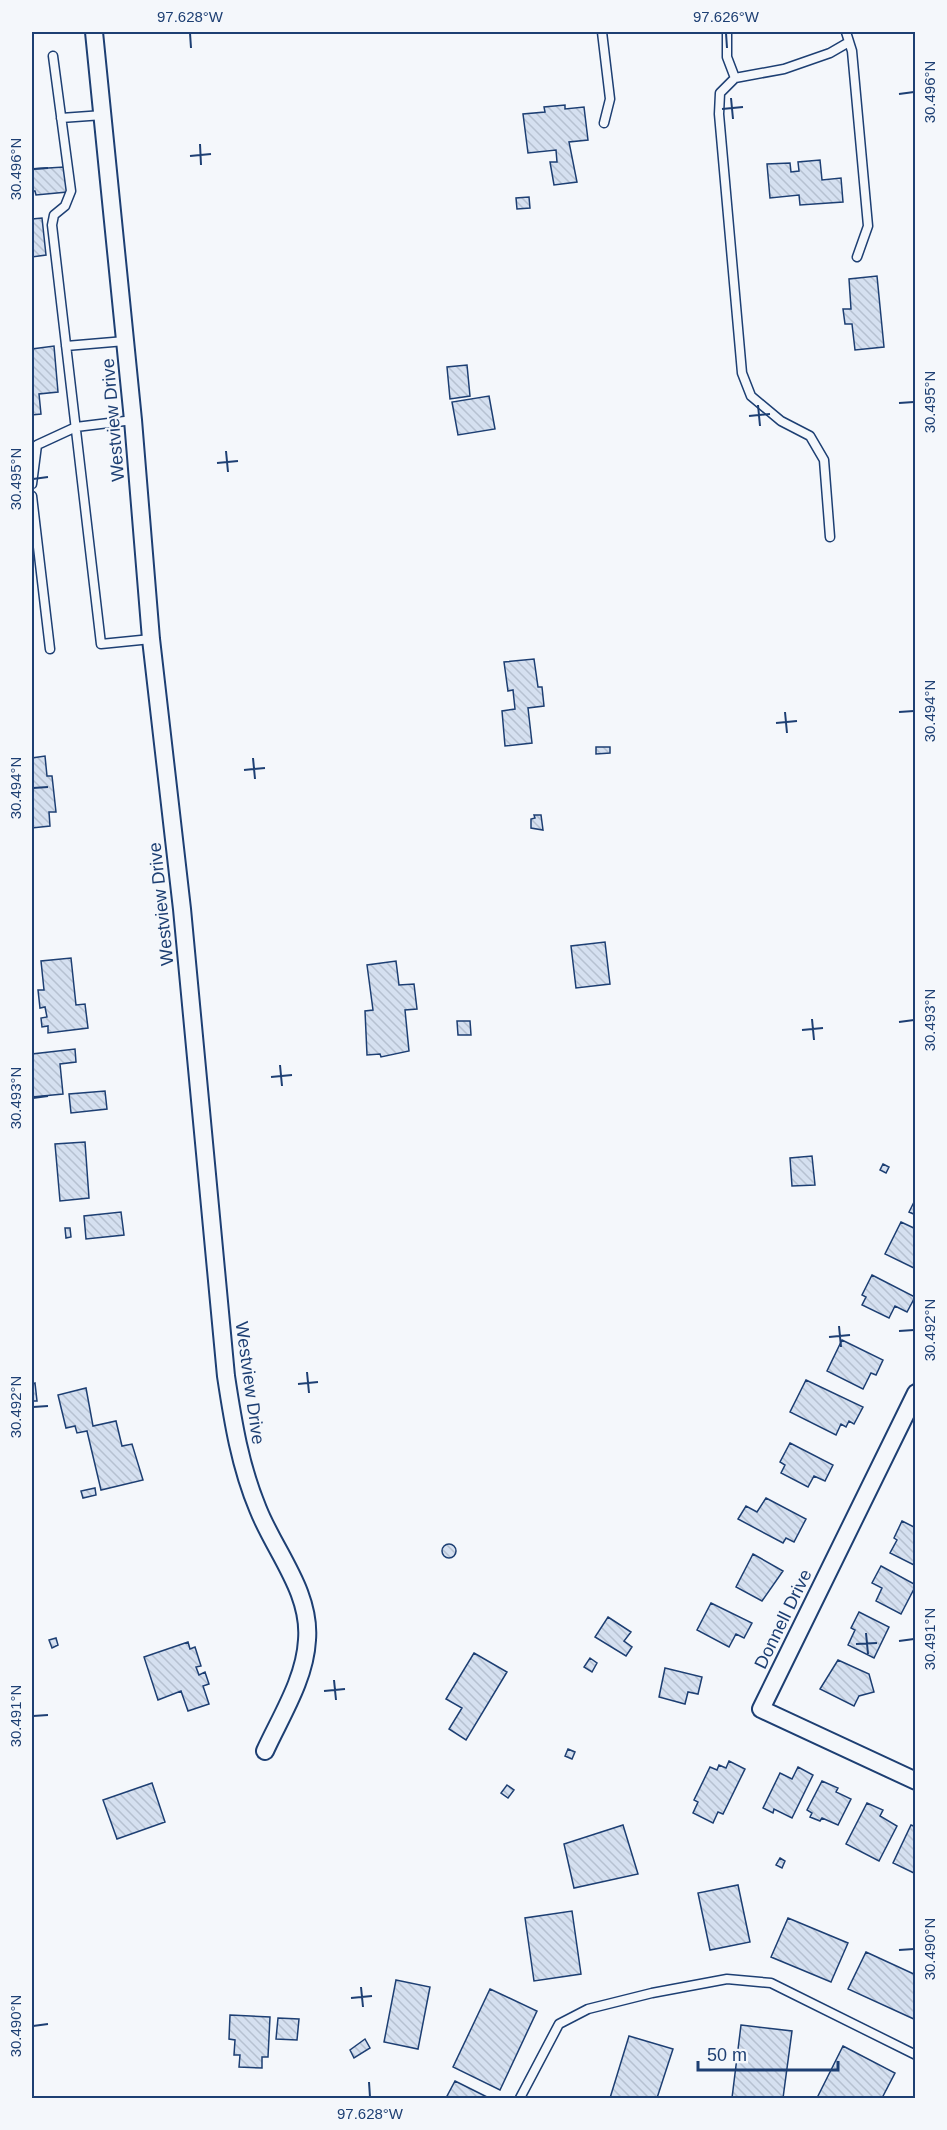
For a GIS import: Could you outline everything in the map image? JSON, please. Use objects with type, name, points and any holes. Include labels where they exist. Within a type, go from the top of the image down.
[{"type":"street","name":"Westview Drive","points":[[94,32],[134,420],[152,639],[182,909],[225,1364],[234,1431],[245,1475],[258,1511],[296,1585],[307,1621],[305,1660],[265,1751]]},
{"type":"street","name":"Donnell Drive","points":[[915,1393],[761,1709],[915,1781]]},
{"type":"lane","points":[[603,32],[610,99],[604,123]]},
{"type":"lane","points":[[728,32],[727,57],[735,78]]},
{"type":"lane","points":[[846,32],[849,42],[868,226],[857,257]]},
{"type":"lane","points":[[830,537],[824,460],[810,436],[781,421],[751,396],[742,373],[719,114],[720,93],[735,78],[784,69],[830,54],[849,42]]},
{"type":"lane","points":[[52,56],[70,191],[65,206],[54,215],[52,225],[101,644],[152,639]]},
{"type":"lane","points":[[61,118],[103,115]]},
{"type":"lane","points":[[66,346],[125,341]]},
{"type":"lane","points":[[32,484],[37,445],[76,427],[134,420]]},
{"type":"lane","points":[[32,496],[50,649]]},
{"type":"lane","points":[[520,2098],[559,2024],[588,2009],[652,1993],[727,1979],[771,1983],[915,2055]]},
{"type":"building","points":[[565,105],[565,109],[584,107],[588,140],[569,142],[577,182],[554,185],[550,162],[557,162],[556,150],[528,153],[523,114],[545,112],[544,107]]},
{"type":"building","points":[[820,160],[822,180],[841,178],[843,202],[800,205],[799,195],[770,198],[767,164],[790,163],[791,172],[799,171],[798,162]]},
{"type":"building","points":[[64,167],[67,192],[36,195],[35,191],[32,191],[32,169]]},
{"type":"building","points":[[529,197],[530,208],[517,209],[516,198]]},
{"type":"building","points":[[42,218],[46,255],[32,257],[32,219]]},
{"type":"building","points":[[877,276],[884,347],[855,350],[852,324],[845,324],[843,309],[851,309],[849,279]]},
{"type":"building","points":[[54,346],[58,392],[39,394],[41,414],[32,415],[32,349]]},
{"type":"building","points":[[467,365],[470,396],[450,399],[447,367]]},
{"type":"building","points":[[489,396],[495,429],[458,435],[452,402]]},
{"type":"building","points":[[534,659],[538,687],[542,687],[544,706],[528,708],[532,743],[505,746],[502,711],[515,709],[513,690],[508,691],[504,662]]},
{"type":"building","points":[[596,747],[610,747],[610,753],[596,754]]},
{"type":"building","points":[[45,756],[47,776],[52,776],[56,812],[49,812],[50,826],[32,828],[32,758]]},
{"type":"building","points":[[534,815],[541,815],[543,830],[531,828],[531,819],[535,818]]},
{"type":"building","points":[[605,942],[610,984],[576,988],[571,946]]},
{"type":"building","points":[[71,958],[76,1005],[85,1004],[88,1028],[48,1033],[48,1026],[42,1027],[41,1018],[47,1017],[45,1007],[40,1008],[38,990],[44,990],[41,961]]},
{"type":"building","points":[[396,961],[399,985],[414,984],[417,1009],[405,1010],[409,1051],[381,1057],[380,1054],[367,1055],[365,1011],[373,1010],[367,965]]},
{"type":"building","points":[[457,1021],[470,1021],[471,1035],[458,1035]]},
{"type":"building","points":[[75,1049],[76,1062],[60,1064],[63,1094],[32,1097],[32,1054]]},
{"type":"building","points":[[105,1091],[107,1109],[71,1113],[69,1094]]},
{"type":"building","points":[[85,1142],[89,1198],[60,1201],[55,1144]]},
{"type":"building","points":[[812,1156],[815,1185],[792,1186],[790,1158]]},
{"type":"building","points":[[883,1164],[889,1167],[886,1173],[880,1170]]},
{"type":"building","points":[[916,1198],[916,1215],[909,1212]]},
{"type":"building","points":[[121,1212],[124,1235],[86,1239],[84,1216]]},
{"type":"building","points":[[901,1222],[916,1229],[916,1269],[885,1254]]},
{"type":"building","points":[[65,1228],[70,1228],[71,1237],[66,1238]]},
{"type":"building","points":[[872,1275],[915,1297],[907,1312],[895,1306],[889,1318],[862,1305],[866,1297],[862,1295]]},
{"type":"building","points":[[842,1340],[883,1360],[876,1375],[871,1373],[863,1389],[827,1371]]},
{"type":"building","points":[[806,1380],[863,1407],[854,1424],[849,1421],[846,1427],[841,1424],[836,1435],[790,1412]]},
{"type":"building","points":[[35,1383],[37,1401],[32,1401],[32,1384]]},
{"type":"building","points":[[86,1388],[93,1426],[116,1421],[122,1446],[132,1444],[143,1480],[101,1490],[87,1431],[77,1433],[75,1426],[66,1428],[58,1395]]},
{"type":"building","points":[[790,1443],[833,1465],[825,1481],[814,1476],[808,1487],[781,1473],[785,1465],[780,1462]]},
{"type":"building","points":[[95,1488],[96,1495],[83,1498],[81,1491]]},
{"type":"building","points":[[766,1498],[806,1519],[794,1542],[786,1538],[783,1543],[738,1519],[746,1506],[757,1512]]},
{"type":"building","points":[[902,1521],[916,1528],[916,1566],[890,1553],[897,1540],[894,1538]]},
{"type":"building","points":[[449,1544],[454,1546],[456,1551],[454,1556],[449,1558],[444,1556],[442,1551],[444,1546]]},
{"type":"building","points":[[753,1554],[783,1571],[762,1601],[736,1587]]},
{"type":"building","points":[[881,1566],[916,1585],[901,1614],[876,1601],[882,1588],[872,1583]]},
{"type":"building","points":[[711,1603],[752,1623],[744,1638],[736,1634],[729,1647],[697,1630]]},
{"type":"building","points":[[859,1612],[889,1627],[874,1658],[848,1645],[855,1630],[851,1628]]},
{"type":"building","points":[[608,1617],[631,1632],[624,1641],[632,1647],[626,1656],[595,1637]]},
{"type":"building","points":[[56,1638],[58,1645],[52,1648],[49,1640]]},
{"type":"building","points":[[188,1642],[190,1649],[195,1647],[201,1666],[196,1667],[199,1675],[205,1672],[209,1684],[203,1686],[209,1704],[188,1711],[181,1691],[158,1700],[144,1657]]},
{"type":"building","points":[[474,1653],[507,1672],[466,1740],[449,1729],[462,1708],[446,1699]]},
{"type":"building","points":[[590,1658],[597,1663],[592,1672],[584,1667]]},
{"type":"building","points":[[838,1660],[869,1674],[874,1692],[859,1696],[854,1706],[820,1689]]},
{"type":"building","points":[[665,1668],[702,1677],[698,1694],[688,1692],[685,1704],[659,1697]]},
{"type":"building","points":[[568,1749],[575,1752],[572,1759],[565,1756]]},
{"type":"building","points":[[729,1761],[745,1769],[723,1814],[718,1812],[713,1823],[693,1813],[698,1802],[694,1800],[710,1767],[717,1770],[719,1765],[726,1768]]},
{"type":"building","points":[[798,1767],[813,1775],[792,1818],[774,1809],[773,1813],[763,1808],[780,1773],[792,1779]]},
{"type":"building","points":[[822,1781],[838,1788],[836,1792],[851,1799],[838,1825],[822,1818],[820,1821],[810,1817],[812,1813],[807,1810]]},
{"type":"building","points":[[152,1783],[165,1822],[117,1839],[103,1800]]},
{"type":"building","points":[[507,1785],[514,1790],[508,1798],[501,1793]]},
{"type":"building","points":[[867,1803],[883,1810],[880,1816],[897,1826],[879,1861],[846,1844]]},
{"type":"building","points":[[623,1825],[638,1874],[574,1888],[564,1844]]},
{"type":"building","points":[[911,1825],[916,1827],[916,1874],[893,1863]]},
{"type":"building","points":[[780,1858],[785,1861],[782,1868],[776,1865]]},
{"type":"building","points":[[738,1885],[750,1942],[710,1950],[698,1893]]},
{"type":"building","points":[[572,1911],[581,1974],[534,1981],[525,1918]]},
{"type":"building","points":[[788,1918],[848,1943],[831,1982],[771,1957]]},
{"type":"building","points":[[866,1952],[916,1975],[916,2020],[848,1989]]},
{"type":"building","points":[[396,1980],[430,1987],[418,2049],[384,2042]]},
{"type":"building","points":[[490,1989],[537,2011],[500,2090],[453,2067]]},
{"type":"building","points":[[230,2015],[270,2017],[268,2057],[262,2057],[262,2068],[239,2067],[240,2055],[234,2055],[235,2040],[229,2039]]},
{"type":"building","points":[[278,2018],[299,2019],[297,2040],[276,2039]]},
{"type":"building","points":[[741,2025],[792,2031],[783,2098],[732,2098]]},
{"type":"building","points":[[629,2036],[673,2049],[657,2098],[610,2098]]},
{"type":"building","points":[[365,2039],[370,2048],[354,2058],[350,2050]]},
{"type":"building","points":[[843,2046],[895,2073],[882,2098],[817,2098]]},
{"type":"building","points":[[455,2081],[489,2098],[446,2098]]}]
